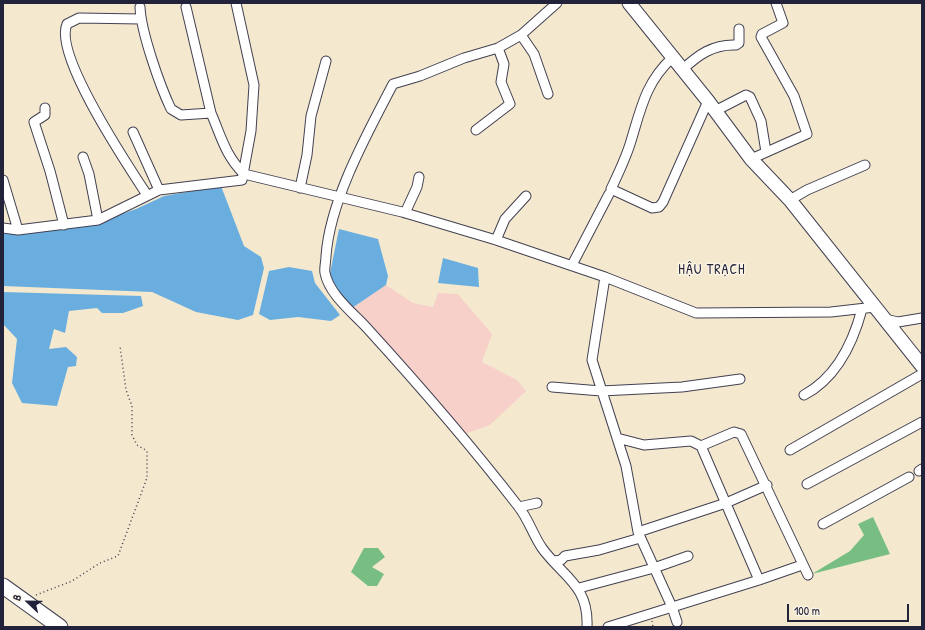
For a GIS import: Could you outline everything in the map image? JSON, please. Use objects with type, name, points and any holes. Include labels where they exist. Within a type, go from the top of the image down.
[{"type":"main road","points":[[3,586],[60,627]]},
{"type":"street","points":[[3,228],[18,230],[98,220],[159,190],[242,180],[251,131],[254,85],[236,3]]},
{"type":"street","points":[[557,3],[521,35],[498,48],[464,58],[420,76],[392,84],[371,126],[340,197],[327,241],[325,271],[329,284],[407,372],[519,507],[542,548],[579,588],[588,616],[587,627]]},
{"type":"street","points":[[629,3],[712,106],[751,159],[790,200],[922,366]]},
{"type":"street","points":[[751,159],[807,134],[794,96],[761,37],[763,33],[783,23],[776,3]]},
{"type":"street","points":[[140,7],[141,19],[173,112],[181,115],[211,113]]},
{"type":"street","points":[[186,7],[211,113],[225,151],[234,164],[244,174],[405,213],[496,240],[606,277],[667,303],[702,314],[730,312],[831,312],[875,307]]},
{"type":"street","points":[[141,19],[80,18],[67,24],[65,34],[73,63],[89,100],[105,130],[147,195]]},
{"type":"street","points":[[682,70],[703,52],[721,46],[736,46],[739,43],[739,29]]},
{"type":"street","points":[[521,35],[534,54],[548,94]]},
{"type":"street","points":[[476,130],[510,104],[501,82],[504,64],[498,48]]},
{"type":"street","points":[[672,58],[652,81],[638,113],[630,142],[611,189],[652,208],[658,207],[663,202],[712,106],[746,95],[750,97],[761,121],[766,152]]},
{"type":"street","points":[[300,188],[307,155],[310,121],[326,61]]},
{"type":"street","points":[[45,108],[45,115],[34,122],[50,171],[64,225]]},
{"type":"street","points":[[133,132],[159,190]]},
{"type":"street","points":[[83,157],[89,174],[98,220]]},
{"type":"street","points":[[790,200],[807,190],[865,165]]},
{"type":"street","points":[[405,213],[417,188],[419,177]]},
{"type":"street","points":[[3,180],[18,230]]},
{"type":"street","points":[[572,265],[609,194]]},
{"type":"street","points":[[496,240],[505,219],[526,196]]},
{"type":"street","points":[[606,277],[592,354],[601,391],[631,484],[639,535],[672,607],[677,622]]},
{"type":"street","points":[[804,395],[812,391],[836,369],[855,329],[862,309]]},
{"type":"street","points":[[885,318],[898,322],[922,318]]},
{"type":"street","points":[[790,450],[922,374]]},
{"type":"street","points":[[552,387],[601,391],[682,387],[740,379]]},
{"type":"street","points":[[807,484],[922,422]]},
{"type":"street","points":[[700,446],[734,432],[741,434],[767,485],[802,565],[808,575]]},
{"type":"street","points":[[617,438],[644,444],[690,441],[700,446],[759,580]]},
{"type":"street","points":[[823,524],[909,477]]},
{"type":"street","points":[[554,561],[561,560],[565,556],[599,550],[726,503],[767,485]]},
{"type":"street","points":[[519,507],[538,503]]},
{"type":"street","points":[[579,588],[654,568],[688,556]]},
{"type":"street","points":[[608,627],[802,565]]},
{"type":"path","points":[[23,600],[72,581],[100,563],[118,556],[147,478],[147,451],[137,445],[132,435],[132,406],[126,390],[120,346]]},
{"type":"shaded area","points":[[386,285],[413,303],[433,307],[438,293],[458,294],[492,334],[482,362],[517,380],[526,391],[490,425],[465,434],[352,308]]},
{"type":"green space","points":[[873,517],[890,554],[812,574],[850,551],[864,535],[858,524]]},
{"type":"green space","points":[[364,548],[378,548],[385,557],[372,567],[384,574],[377,586],[368,586],[351,572]]},
{"type":"water","points":[[221,186],[244,246],[261,257],[264,268],[253,315],[238,320],[196,312],[152,292],[3,286],[3,234],[99,222],[136,209],[164,196]]},
{"type":"water","points":[[339,229],[378,239],[388,276],[386,285],[352,308],[332,287],[330,273]]},
{"type":"water","points":[[443,258],[478,268],[479,287],[438,283]]},
{"type":"water","points":[[289,267],[312,271],[315,283],[340,315],[331,321],[298,317],[270,320],[259,314],[269,271]]},
{"type":"water","points":[[3,292],[141,296],[143,306],[123,313],[102,313],[97,308],[69,311],[65,333],[54,329],[49,349],[66,347],[77,357],[76,366],[68,367],[57,406],[22,403],[12,383],[17,339],[3,324]]},
{"type":"district","name":"HẬU TRẠCH","points":[[712,270]]}]
